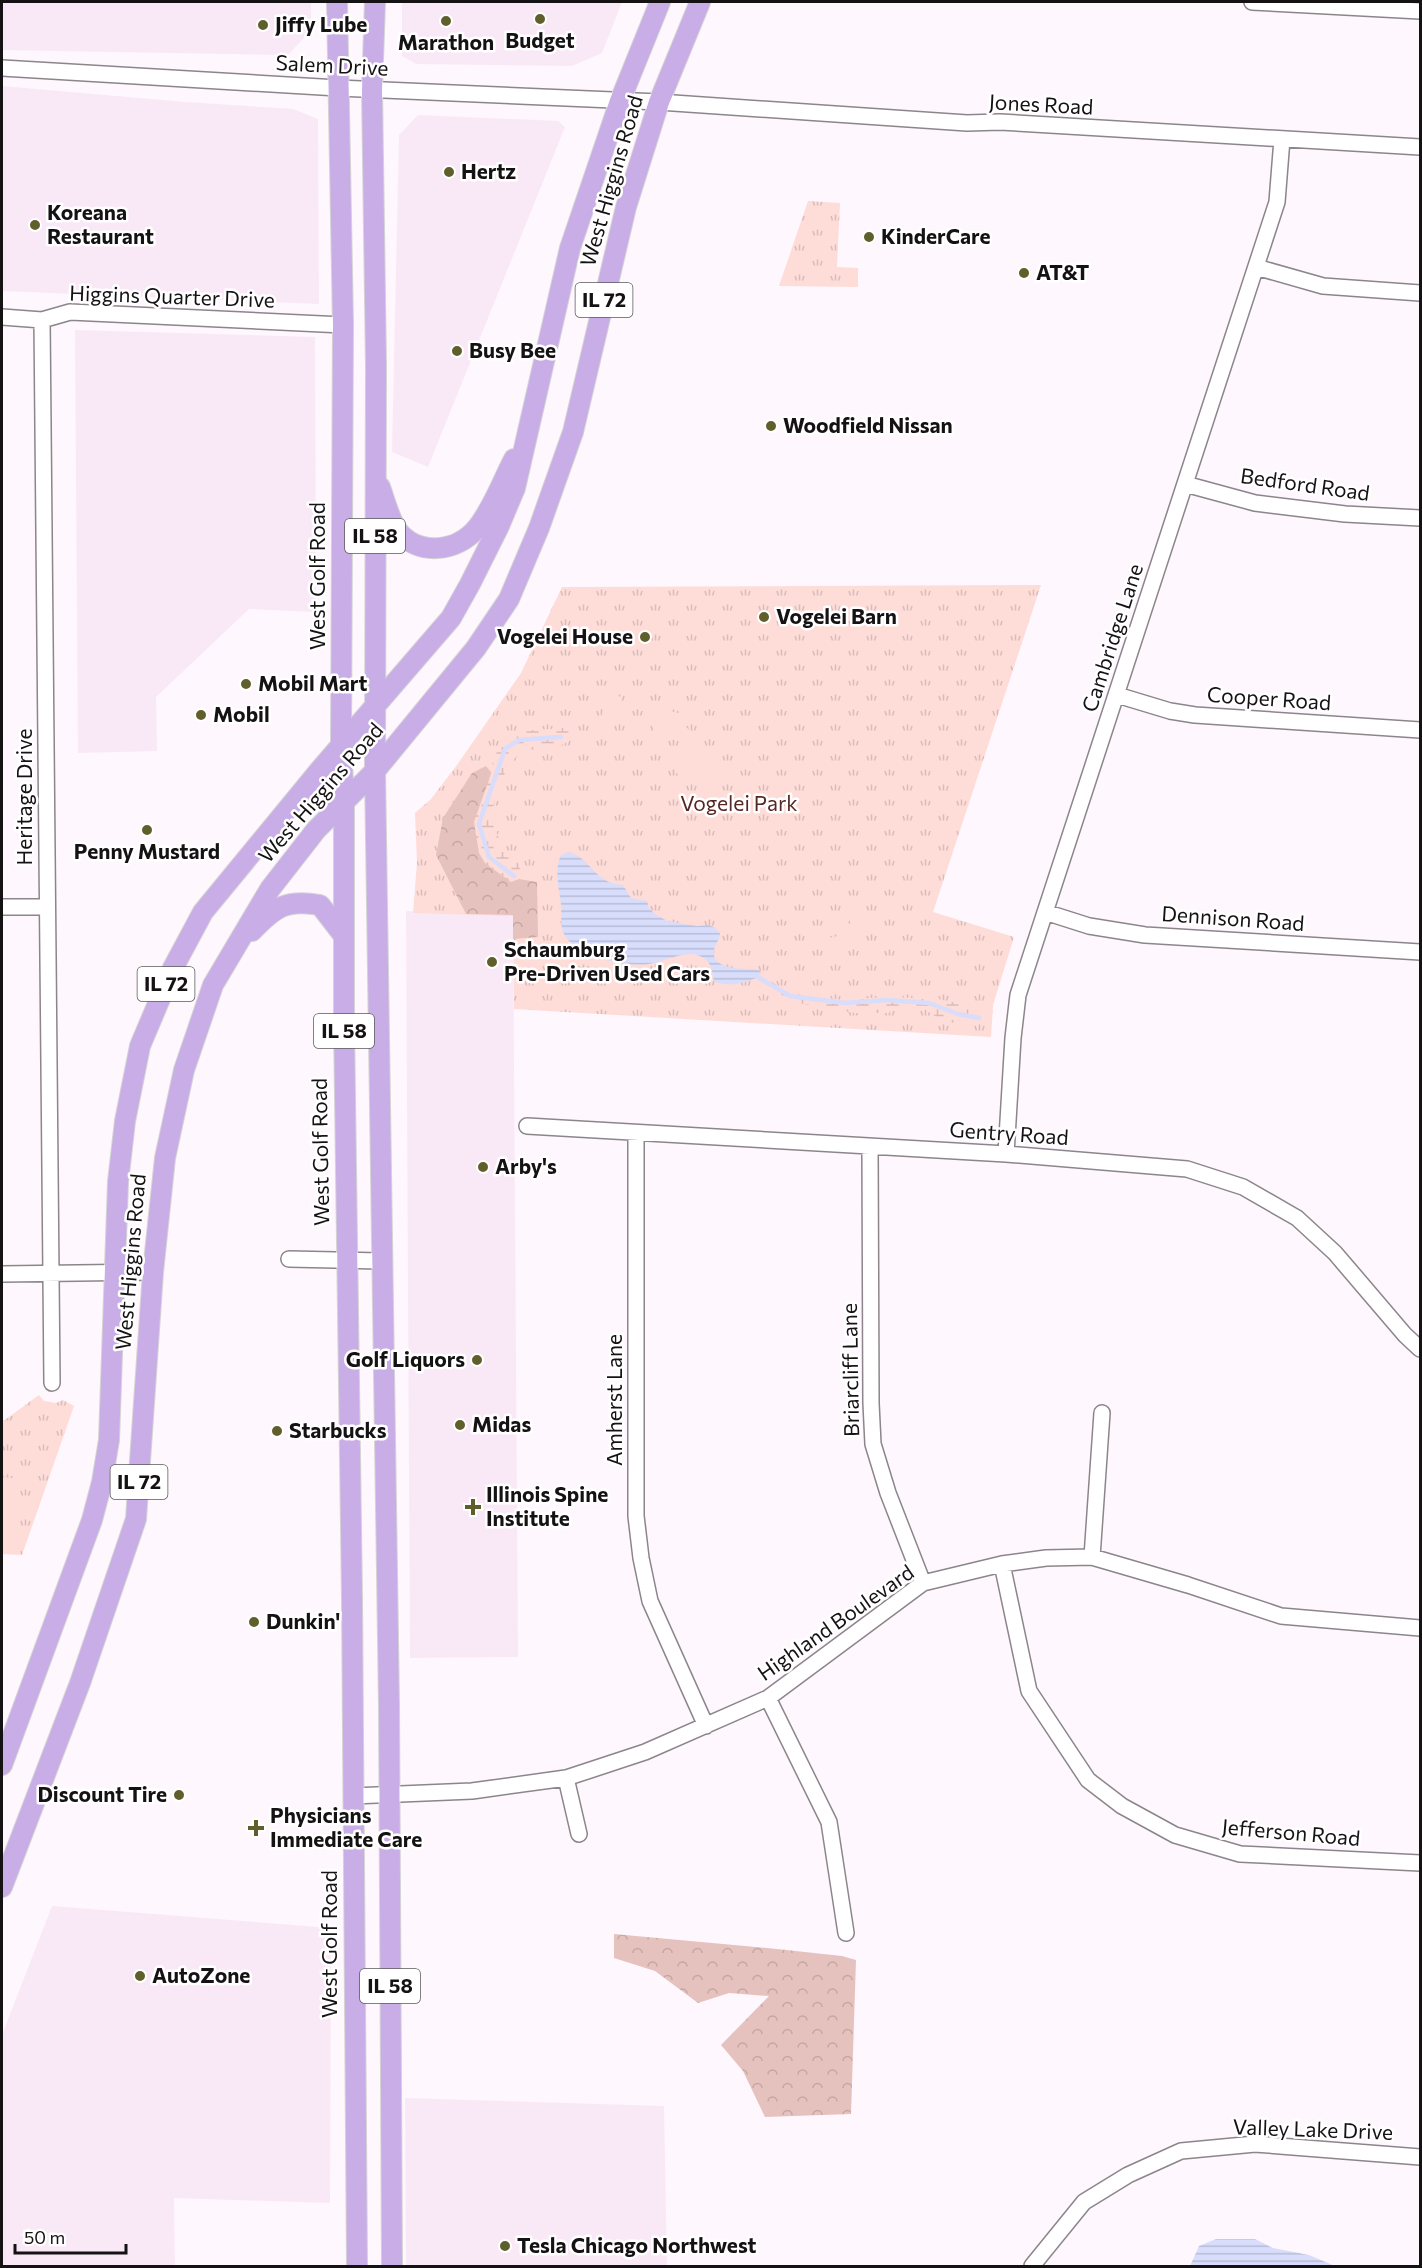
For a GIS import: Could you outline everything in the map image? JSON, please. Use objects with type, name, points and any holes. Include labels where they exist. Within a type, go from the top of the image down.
[{"type":"main road","name":"West Golf Road","points":[[337,2],[343,325],[341,745],[344,801],[346,1260],[357,2266]]},
{"type":"main road","name":"IL 58","points":[[375,2],[372,90],[376,475],[375,771],[389,1794],[392,2266]]},
{"type":"main road","name":"West Higgins Road","points":[[2,1764],[92,1520],[102,1482],[109,1440],[118,1182],[125,1121],[140,1046],[169,978],[203,912],[341,745],[451,618],[499,526],[514,488],[570,248],[620,101],[660,2]]},
{"type":"main road","name":"West Higgins Road","points":[[2,1887],[80,1683],[136,1519],[153,1272],[165,1158],[184,1070],[213,985],[270,889],[316,830],[375,771],[476,648],[509,599],[539,528],[573,432],[626,207],[659,102],[700,2]]},
{"type":"main road","points":[[376,475],[391,517],[403,536],[409,541],[429,548],[448,547],[459,543],[477,528],[526,435]]},
{"type":"main road","points":[[233,950],[266,915],[290,903],[320,905],[344,936]]},
{"type":"street","points":[[1252,2],[1420,11]]},
{"type":"street","name":"Salem Drive","points":[[2,68],[372,90],[659,102]]},
{"type":"street","name":"Jones Road","points":[[659,102],[967,123],[1000,122],[1420,147]]},
{"type":"street","name":"Cambridge Lane","points":[[1006,1154],[1012,1038],[1016,1006],[1277,202],[1282,139]]},
{"type":"street","points":[[1256,267],[1323,286],[1420,293]]},
{"type":"street","name":"Higgins Quarter Drive","points":[[2,317],[42,320],[70,312],[343,325]]},
{"type":"street","name":"Heritage Drive","points":[[42,320],[52,1383]]},
{"type":"street","name":"Bedford Road","points":[[1185,484],[1255,503],[1345,514],[1420,518]]},
{"type":"street","name":"Cooper Road","points":[[1117,695],[1170,711],[1195,715],[1420,730]]},
{"type":"street","points":[[2,907],[46,907]]},
{"type":"street","name":"Dennison Road","points":[[1045,912],[1089,926],[1145,934],[1420,952]]},
{"type":"street","name":"Gentry Road","points":[[527,1126],[870,1148],[1006,1154],[1187,1169],[1243,1188],[1279,1206],[1312,1231],[1335,1253],[1405,1335],[1420,1349]]},
{"type":"street","name":"Amherst Lane","points":[[636,1134],[636,1516],[641,1558],[650,1601],[706,1726]]},
{"type":"street","name":"Briarcliff Lane","points":[[870,1148],[873,1444],[888,1493],[923,1583]]},
{"type":"street","points":[[289,1259],[381,1261]]},
{"type":"street","points":[[2,1274],[153,1272]]},
{"type":"street","points":[[1092,1557],[1102,1413]]},
{"type":"street","name":"Highland Boulevard","points":[[353,1796],[471,1791],[566,1778],[645,1752],[768,1698],[923,1583],[1002,1564],[1046,1558],[1092,1557],[1188,1585],[1281,1616],[1420,1628]]},
{"type":"street","name":"Jefferson Road","points":[[1002,1564],[1029,1691],[1088,1780],[1122,1806],[1174,1835],[1240,1854],[1420,1863]]},
{"type":"street","points":[[768,1698],[829,1822],[846,1933]]},
{"type":"street","points":[[566,1778],[579,1834]]},
{"type":"street","name":"Valley Lake Drive","points":[[1032,2266],[1084,2202],[1128,2175],[1181,2151],[1255,2144],[1420,2157]]},
{"type":"shaded area","points":[[2,2],[311,2],[311,30],[288,55],[2,50]]},
{"type":"shaded area","points":[[402,2],[622,2],[602,53],[572,66],[416,64],[402,56]]},
{"type":"shaded area","points":[[2,86],[293,109],[318,119],[319,304],[2,291]]},
{"type":"shaded area","points":[[418,115],[558,121],[565,127],[428,467],[392,452],[399,135]]},
{"type":"shaded area","points":[[75,330],[315,337],[316,612],[249,609],[156,697],[157,751],[78,753]]},
{"type":"shaded area","points":[[406,911],[513,915],[518,1657],[410,1658]]},
{"type":"shaded area","points":[[52,1906],[331,1928],[330,2203],[174,2198],[175,2266],[2,2266],[2,2035]]},
{"type":"shaded area","points":[[405,2098],[664,2106],[667,2266],[406,2266]]},
{"type":"green space","points":[[808,201],[840,203],[837,267],[858,268],[858,287],[779,286]]},
{"type":"green space","name":"Vogelei Park","points":[[1041,585],[933,912],[1014,937],[993,1005],[991,1037],[514,1009],[513,916],[413,913],[417,863],[415,813],[431,799],[457,765],[521,673],[562,587]]},
{"type":"green space","points":[[614,695],[622,697],[622,708],[616,725],[600,724],[604,708]]},
{"type":"green space","points":[[660,711],[678,713],[685,726],[704,743],[699,744],[686,739],[664,740],[654,732],[652,719]]},
{"type":"green space","points":[[563,728],[569,732],[569,741],[528,751],[516,757],[506,771],[496,793],[493,816],[498,837],[520,865],[519,879],[511,882],[485,863],[479,853],[474,822],[492,771],[493,755],[505,738],[520,731]]},
{"type":"green space","points":[[682,749],[695,754],[717,769],[735,772],[736,775],[704,782],[683,780],[675,771]]},
{"type":"green space","points":[[486,766],[494,776],[475,824],[513,878],[537,882],[538,937],[513,939],[513,915],[466,914],[436,855],[443,818],[472,773]]},
{"type":"green space","points":[[858,896],[863,909],[864,921],[859,932],[848,945],[833,950],[826,949],[818,947],[804,937],[816,932],[828,937],[843,933],[853,917],[850,904]]},
{"type":"green space","points":[[760,974],[790,994],[844,1000],[883,997],[919,998],[929,995],[945,1001],[966,1004],[982,1018],[957,1024],[938,1018],[926,1010],[894,1007],[889,1013],[855,1013],[787,1001],[751,980]]},
{"type":"green space","points":[[39,1395],[44,1401],[56,1403],[63,1400],[74,1406],[22,1555],[2,1554],[2,1422]]},
{"type":"green space","points":[[2,1477],[20,1479],[14,1551],[2,1550]]},
{"type":"green space","points":[[614,1934],[777,1949],[842,1956],[856,1960],[851,2114],[765,2117],[743,2071],[721,2045],[769,1996],[729,1993],[698,2003],[655,1971],[614,1958]]},
{"type":"water","points":[[569,852],[577,855],[606,880],[623,885],[631,898],[647,901],[649,908],[655,914],[667,921],[714,927],[720,933],[714,951],[718,962],[730,967],[761,971],[758,977],[742,983],[719,983],[714,981],[712,970],[706,960],[693,954],[639,965],[614,962],[588,954],[578,948],[569,941],[563,932],[562,925],[558,867],[561,855]]},
{"type":"water","points":[[1216,2239],[1255,2239],[1273,2248],[1309,2255],[1335,2266],[1190,2266],[1199,2246]]},
{"type":"waterway","points":[[514,876],[489,857],[479,824],[505,749],[519,740],[561,737]]},
{"type":"waterway","points":[[758,977],[790,996],[845,1003],[887,1000],[929,1003],[958,1014],[979,1018]]},
{"type":"place","name":"Budget","points":[[540,19]]},
{"type":"place","name":"Marathon","points":[[446,21]]},
{"type":"place","name":"Jiffy Lube","points":[[263,25]]},
{"type":"place","name":"Hertz","points":[[449,172]]},
{"type":"place","name":"Koreana Restaurant","points":[[35,225]]},
{"type":"place","name":"KinderCare","points":[[869,237]]},
{"type":"place","name":"AT&T","points":[[1024,273]]},
{"type":"place","name":"Busy Bee","points":[[457,351]]},
{"type":"place","name":"Woodfield Nissan","points":[[771,426]]},
{"type":"place","name":"Vogelei Barn","points":[[764,617]]},
{"type":"place","name":"Vogelei House","points":[[645,637]]},
{"type":"place","name":"Mobil Mart","points":[[246,684]]},
{"type":"place","name":"Mobil","points":[[201,715]]},
{"type":"place","name":"Penny Mustard","points":[[147,830]]},
{"type":"place","name":"Schaumburg Pre-Driven Used Cars","points":[[492,962]]},
{"type":"place","name":"Arby's","points":[[483,1167]]},
{"type":"place","name":"Golf Liquors","points":[[477,1360]]},
{"type":"place","name":"Midas","points":[[460,1425]]},
{"type":"place","name":"Starbucks","points":[[277,1431]]},
{"type":"place","name":"Illinois Spine Institute","points":[[473,1507]]},
{"type":"place","name":"Dunkin'","points":[[254,1622]]},
{"type":"place","name":"Discount Tire","points":[[179,1795]]},
{"type":"place","name":"Physicians Immediate Care","points":[[256,1828]]},
{"type":"place","name":"AutoZone","points":[[140,1976]]},
{"type":"place","name":"Tesla Chicago Northwest","points":[[505,2246]]}]
